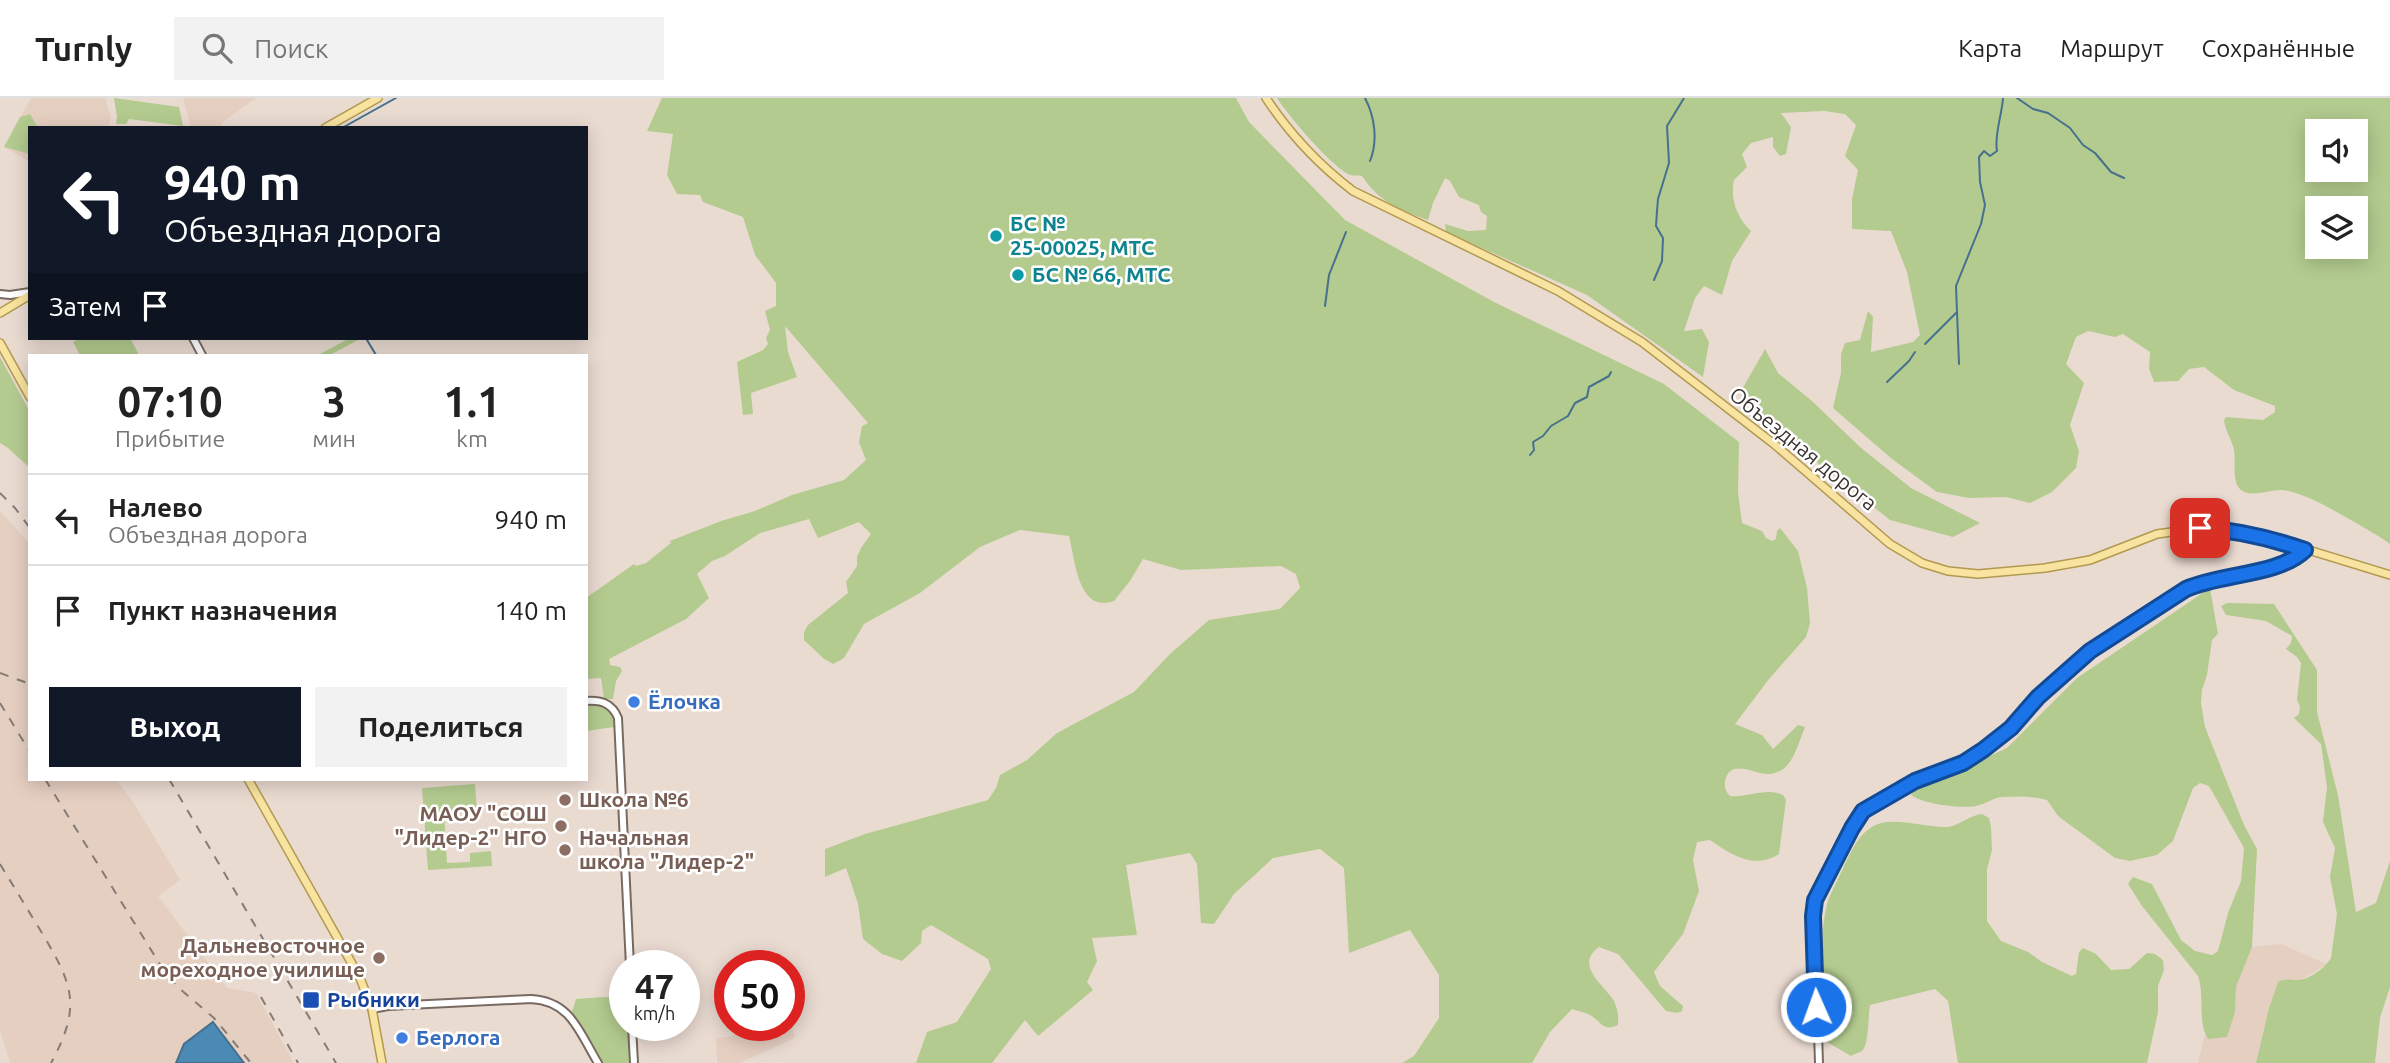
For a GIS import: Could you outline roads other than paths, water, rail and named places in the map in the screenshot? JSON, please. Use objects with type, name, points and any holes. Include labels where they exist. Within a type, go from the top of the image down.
[{"type":"main road","points":[[329,126],[378,98]]},
{"type":"main road","name":"Объездная дорога","points":[[1266,98],[1297,139],[1331,174],[1353,191],[1558,291],[1642,342],[1783,452],[1890,544],[1922,563],[1948,571],[1978,574],[2045,568],[2090,560],[2157,534],[2200,528],[2233,530],[2266,537],[2390,575]]},
{"type":"main road","points":[[0,294],[28,293]]},
{"type":"main road","points":[[0,313],[28,294]]},
{"type":"main road","points":[[0,343],[28,393]]},
{"type":"main road","points":[[1819,1060],[1814,908],[1824,882],[1863,811],[1915,781],[1963,763],[1983,750],[2011,728],[2038,697],[2090,651],[2186,589],[2202,582],[2284,564],[2305,550]]},
{"type":"main road","points":[[588,701],[608,704],[618,718],[629,950]]},
{"type":"main road","points":[[249,781],[347,953],[372,1009],[382,1063]]},
{"type":"main road","points":[[372,1009],[531,999],[554,1003],[572,1020],[598,1063]]},
{"type":"main road","points":[[633,1041],[634,1063]]},
{"type":"water","points":[[213,1022],[244,1063],[176,1063],[184,1044]]},
{"type":"waterway","points":[[346,126],[396,98]]},
{"type":"waterway","points":[[1365,98],[1374,129],[1370,161]]},
{"type":"waterway","points":[[1654,280],[1662,261],[1663,238],[1656,226],[1658,199],[1669,163],[1667,126],[1684,98]]},
{"type":"waterway","points":[[1959,364],[1956,286],[1981,224],[1985,205],[1980,182],[1979,157],[1984,151],[1990,156],[1997,151],[2003,98]]},
{"type":"waterway","points":[[2017,98],[2033,109],[2048,113],[2070,128],[2111,172],[2124,178]]},
{"type":"waterway","points":[[1325,306],[1329,275],[1346,232]]},
{"type":"waterway","points":[[1925,344],[1956,313]]},
{"type":"waterway","points":[[367,340],[375,354]]},
{"type":"waterway","points":[[1887,382],[1915,352]]},
{"type":"waterway","points":[[1530,455],[1534,450],[1533,442],[1543,436],[1551,426],[1568,416],[1575,403],[1587,397],[1589,387],[1609,376],[1611,372]]},
{"type":"railway","points":[[0,493],[28,525]]},
{"type":"railway","points":[[0,673],[28,683]]},
{"type":"railway","points":[[0,703],[28,749]]},
{"type":"railway","points":[[46,781],[166,974],[214,1018],[251,1063]]},
{"type":"railway","points":[[170,781],[336,1063]]},
{"type":"railway","points":[[0,864],[53,951],[67,982],[70,1011],[61,1043],[51,1063]]},
{"type":"railway","points":[[261,997],[298,1063]]},
{"type":"place","name":"БС № 25-00025, МТС","points":[[996,236]]},
{"type":"place","name":"БС № 66, МТС","points":[[1018,275]]},
{"type":"place","name":"Ёлочка","points":[[634,702]]},
{"type":"place","name":"Школа №6","points":[[565,800]]},
{"type":"place","name":"МАОУ \"СОШ \"Лидер-2\" НГО","points":[[561,826]]},
{"type":"place","name":"Начальная школа \"Лидер-2\"","points":[[565,850]]},
{"type":"place","name":"Дальневосточное мореходное училище","points":[[379,958]]},
{"type":"place","name":"Рыбники","points":[[311,1000]]},
{"type":"place","name":"Берлога","points":[[402,1038]]}]
